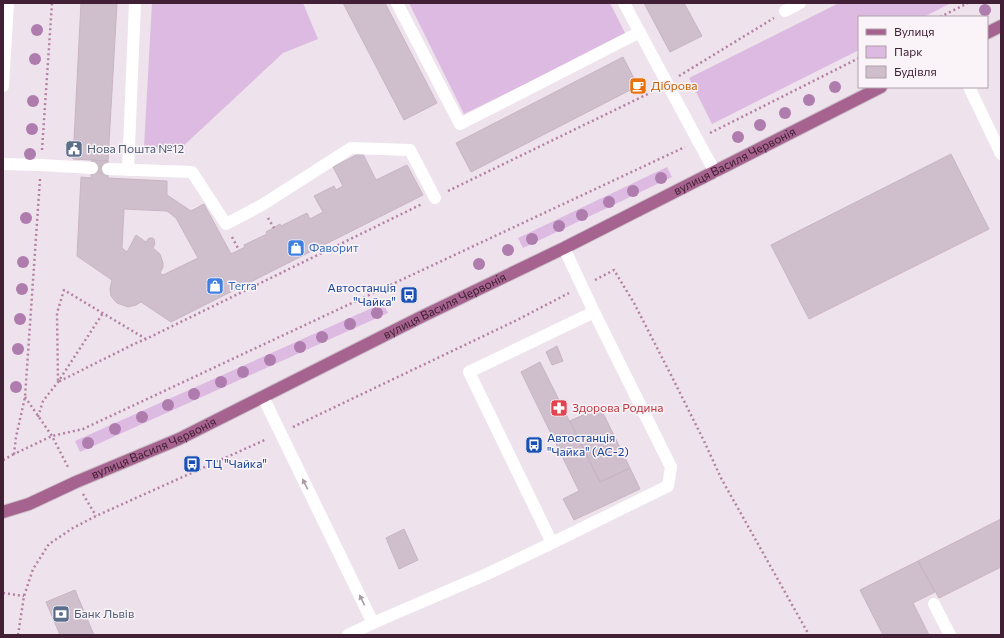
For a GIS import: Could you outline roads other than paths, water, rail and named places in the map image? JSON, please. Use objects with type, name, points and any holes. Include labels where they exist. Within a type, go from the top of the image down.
[{"type":"main road","points":[[988,32],[1001,26]]},
{"type":"main road","name":"вулиця Василя Червонія","points":[[3,512],[29,504],[76,482],[179,439],[414,320],[564,248],[879,88]]},
{"type":"street","points":[[3,86],[8,3]]},
{"type":"street","points":[[128,170],[135,3]]},
{"type":"street","points":[[397,3],[460,124],[640,32]]},
{"type":"street","points":[[624,3],[715,172]]},
{"type":"street","points":[[785,10],[800,3]]},
{"type":"street","points":[[969,88],[1001,154]]},
{"type":"street","points":[[108,169],[192,172],[226,224],[262,206],[351,148],[410,150],[436,198]]},
{"type":"street","points":[[3,164],[92,168]]},
{"type":"street","points":[[348,635],[487,574],[668,486],[671,467],[564,248]]},
{"type":"street","points":[[552,543],[469,372],[594,312]]},
{"type":"street","points":[[263,396],[373,623]]},
{"type":"street","points":[[934,604],[950,635]]},
{"type":"tunnel","points":[[92,168],[108,169]]},
{"type":"place","name":"Діброва","points":[[638,86]]},
{"type":"place","name":"Нова Пошта №12","points":[[74,149]]},
{"type":"place","name":"Фаворит","points":[[296,248]]},
{"type":"place","name":"Terra","points":[[215,286]]},
{"type":"place","name":"Автостанція \"Чайка\"","points":[[409,295]]},
{"type":"place","name":"Здорова Родина","points":[[559,408]]},
{"type":"place","name":"Автостанція \"Чайка\" (АС-2)","points":[[534,445]]},
{"type":"place","name":"ТЦ \"Чайка\"","points":[[192,464]]},
{"type":"place","name":"Банк Львів","points":[[61,614]]}]
